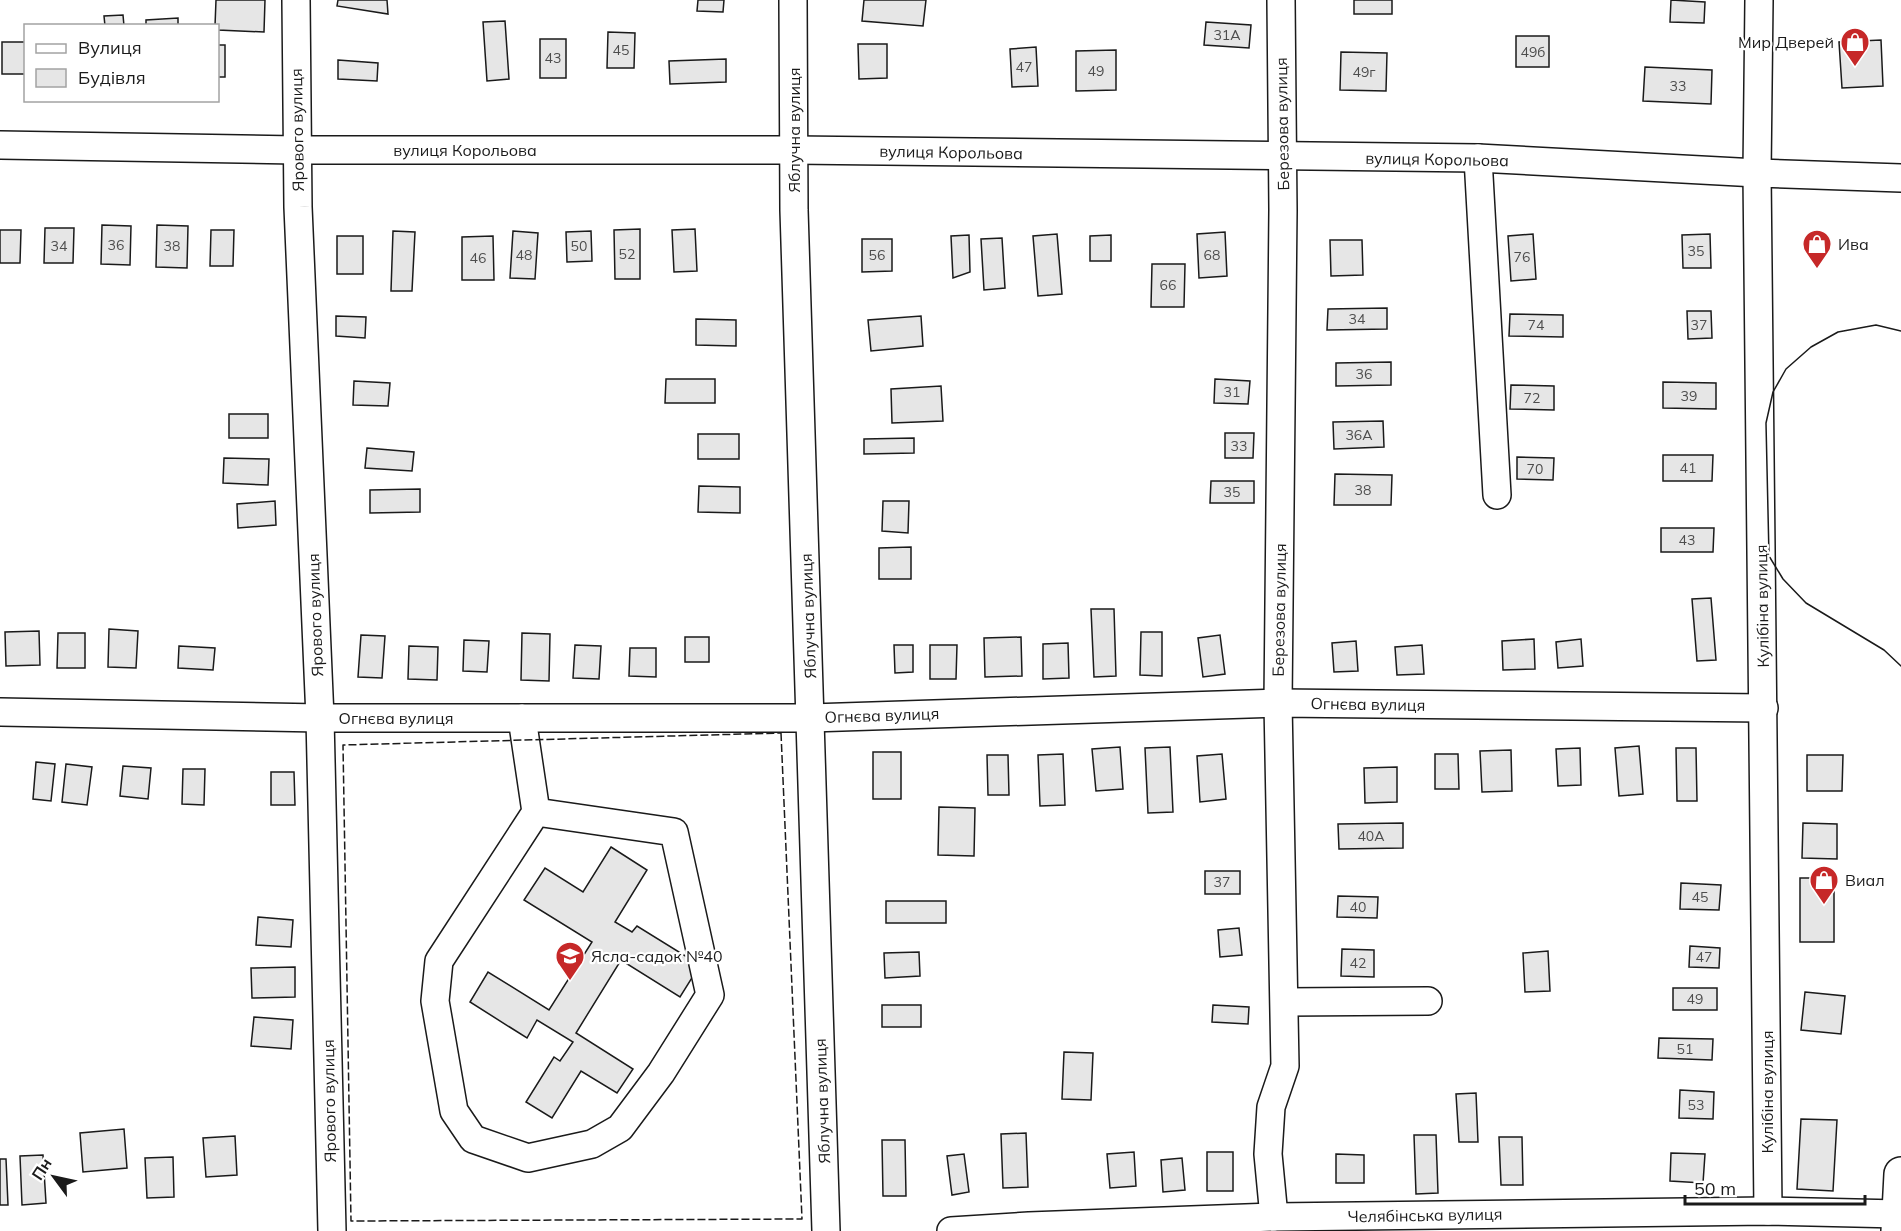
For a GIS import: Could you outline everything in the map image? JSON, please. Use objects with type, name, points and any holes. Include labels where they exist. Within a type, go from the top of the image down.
[{"type":"main road","points":[[1899,1222],[1901,1174]]},
{"type":"street","name":"Ярового вулиця","points":[[296,0],[296,150],[320,718],[332,1231]]},
{"type":"street","name":"Яблучна вулиця","points":[[793,0],[794,150],[826,1231]]},
{"type":"street","name":"Березова вулиця","points":[[1274,1217],[1268,1154],[1271,1107],[1285,1066],[1278,703],[1283,156],[1281,0]]},
{"type":"street","name":"Кулібіна вулиця","points":[[1759,0],[1757,173],[1768,1211]]},
{"type":"street","name":"вулиця Корольова","points":[[0,145],[296,150],[794,150],[1478,158],[1757,173],[1901,178]]},
{"type":"street","points":[[1478,158],[1497,495]]},
{"type":"street","name":"Огнєва вулиця","points":[[0,712],[320,718],[811,718],[1278,703],[1764,708]]},
{"type":"street","points":[[522,718],[536,812],[439,961],[435,1001],[454,1111],[473,1139],[528,1158],[592,1144],[621,1128],[661,1073],[710,995],[674,832],[536,812]]},
{"type":"street","points":[[1285,1002],[1428,1001]]},
{"type":"street","name":"Челябінська вулиця","points":[[951,1231],[1274,1217],[1768,1211],[1899,1222]]},
{"type":"building","points":[[216,0],[265,0],[264,32],[219,30],[219,24],[215,24]]},
{"type":"building","points":[[338,0],[387,0],[388,14],[337,6]]},
{"type":"building","points":[[698,0],[724,0],[723,12],[697,11]]},
{"type":"building","points":[[864,0],[926,0],[923,26],[862,21]]},
{"type":"building","points":[[1354,0],[1392,0],[1392,14],[1354,14]]},
{"type":"building","points":[[1671,0],[1705,2],[1704,23],[1670,22]]},
{"type":"building","points":[[123,15],[124,24],[105,24],[104,16]]},
{"type":"building","points":[[178,18],[178,24],[146,24],[146,20]]},
{"type":"building","points":[[505,21],[509,79],[487,81],[483,22]]},
{"type":"building","points":[[1206,22],[1251,25],[1249,48],[1204,45]]},
{"type":"building","points":[[608,32],[635,33],[634,68],[607,68]]},
{"type":"building","points":[[1516,36],[1549,36],[1549,67],[1516,67]]},
{"type":"building","points":[[540,39],[566,39],[566,78],[540,78]]},
{"type":"building","points":[[1881,40],[1883,86],[1842,88],[1839,42]]},
{"type":"building","points":[[2,42],[24,42],[24,74],[2,74]]},
{"type":"building","points":[[858,44],[887,44],[887,78],[859,79]]},
{"type":"building","points":[[219,45],[225,45],[225,77],[219,77]]},
{"type":"building","points":[[1036,47],[1038,86],[1012,87],[1010,49]]},
{"type":"building","points":[[1116,50],[1116,90],[1076,91],[1076,51]]},
{"type":"building","points":[[1341,52],[1387,53],[1386,91],[1340,90]]},
{"type":"building","points":[[726,59],[726,82],[670,84],[669,61]]},
{"type":"building","points":[[338,60],[378,63],[377,81],[338,79]]},
{"type":"building","points":[[1645,67],[1712,70],[1711,104],[1643,101]]},
{"type":"building","points":[[102,225],[131,226],[130,265],[101,264]]},
{"type":"building","points":[[157,225],[188,226],[187,268],[156,267]]},
{"type":"building","points":[[45,228],[74,228],[73,263],[44,263]]},
{"type":"building","points":[[640,229],[640,279],[615,279],[614,230]]},
{"type":"building","points":[[695,229],[697,271],[674,272],[672,230]]},
{"type":"building","points":[[0,230],[21,230],[20,263],[0,263]]},
{"type":"building","points":[[211,230],[234,230],[233,266],[210,266]]},
{"type":"building","points":[[393,231],[415,232],[412,291],[391,291]]},
{"type":"building","points":[[513,231],[538,233],[535,279],[510,278]]},
{"type":"building","points":[[591,231],[592,261],[567,262],[566,232]]},
{"type":"building","points":[[1225,232],[1227,276],[1199,278],[1197,234]]},
{"type":"building","points":[[1057,234],[1062,294],[1038,296],[1033,236]]},
{"type":"building","points":[[1533,234],[1536,279],[1511,281],[1508,236]]},
{"type":"building","points":[[1710,234],[1711,268],[1683,268],[1682,235]]},
{"type":"building","points":[[969,235],[970,272],[953,278],[951,236]]},
{"type":"building","points":[[1111,235],[1111,261],[1090,261],[1090,236]]},
{"type":"building","points":[[337,236],[363,236],[363,274],[337,274]]},
{"type":"building","points":[[493,236],[494,280],[462,280],[462,237]]},
{"type":"building","points":[[1002,238],[1005,288],[984,290],[981,239]]},
{"type":"building","points":[[862,239],[892,239],[892,271],[862,272]]},
{"type":"building","points":[[1330,240],[1362,240],[1363,275],[1331,276]]},
{"type":"building","points":[[1152,264],[1185,264],[1184,307],[1151,307]]},
{"type":"building","points":[[1387,308],[1387,329],[1327,330],[1328,309]]},
{"type":"building","points":[[1687,311],[1711,311],[1712,338],[1688,339]]},
{"type":"building","points":[[1510,314],[1563,315],[1563,337],[1509,336]]},
{"type":"building","points":[[336,316],[366,317],[365,338],[336,336]]},
{"type":"building","points":[[921,316],[923,346],[871,351],[868,320]]},
{"type":"building","points":[[696,319],[736,320],[736,346],[696,345]]},
{"type":"building","points":[[1391,362],[1391,385],[1336,386],[1336,363]]},
{"type":"building","points":[[666,379],[715,379],[715,403],[665,403]]},
{"type":"building","points":[[1215,379],[1250,381],[1248,404],[1214,403]]},
{"type":"building","points":[[354,381],[390,383],[388,406],[353,405]]},
{"type":"building","points":[[1663,382],[1716,383],[1716,409],[1663,408]]},
{"type":"building","points":[[1511,385],[1554,386],[1554,410],[1510,409]]},
{"type":"building","points":[[941,386],[943,421],[892,423],[891,389]]},
{"type":"building","points":[[229,414],[268,414],[268,438],[229,438]]},
{"type":"building","points":[[1383,421],[1384,447],[1334,449],[1333,422]]},
{"type":"building","points":[[1225,433],[1254,433],[1253,458],[1225,458]]},
{"type":"building","points":[[698,434],[739,434],[739,459],[698,459]]},
{"type":"building","points":[[914,438],[914,453],[864,454],[864,439]]},
{"type":"building","points":[[367,448],[414,452],[412,471],[365,468]]},
{"type":"building","points":[[1663,455],[1713,455],[1712,481],[1663,481]]},
{"type":"building","points":[[1517,457],[1554,458],[1553,480],[1517,479]]},
{"type":"building","points":[[224,458],[269,459],[268,485],[223,483]]},
{"type":"building","points":[[1335,474],[1392,475],[1391,505],[1334,505]]},
{"type":"building","points":[[1211,481],[1254,481],[1254,503],[1210,503]]},
{"type":"building","points":[[699,486],[740,487],[740,513],[698,512]]},
{"type":"building","points":[[420,489],[420,512],[370,513],[370,490]]},
{"type":"building","points":[[275,501],[276,525],[238,528],[237,504]]},
{"type":"building","points":[[883,501],[909,501],[908,533],[882,531]]},
{"type":"building","points":[[1661,528],[1714,528],[1713,552],[1661,552]]},
{"type":"building","points":[[911,547],[911,579],[879,579],[879,548]]},
{"type":"building","points":[[1711,598],[1716,660],[1697,661],[1692,599]]},
{"type":"building","points":[[1091,609],[1114,609],[1116,676],[1094,677]]},
{"type":"building","points":[[109,629],[138,631],[136,668],[108,667]]},
{"type":"building","points":[[39,631],[40,665],[6,666],[5,632]]},
{"type":"building","points":[[1141,632],[1162,632],[1162,676],[1140,675]]},
{"type":"building","points":[[58,633],[85,633],[85,668],[57,668]]},
{"type":"building","points":[[522,633],[550,634],[549,681],[521,680]]},
{"type":"building","points":[[361,635],[385,636],[382,678],[358,677]]},
{"type":"building","points":[[1220,635],[1225,674],[1203,677],[1198,638]]},
{"type":"building","points":[[685,637],[709,637],[709,662],[685,662]]},
{"type":"building","points":[[1021,637],[1022,676],[985,677],[984,638]]},
{"type":"building","points":[[1534,639],[1535,669],[1503,670],[1502,641]]},
{"type":"building","points":[[1581,639],[1583,666],[1558,668],[1556,642]]},
{"type":"building","points":[[464,640],[489,641],[487,672],[463,671]]},
{"type":"building","points":[[1356,641],[1358,671],[1334,672],[1332,643]]},
{"type":"building","points":[[1068,643],[1069,678],[1043,679],[1043,644]]},
{"type":"building","points":[[575,645],[601,646],[599,679],[573,678]]},
{"type":"building","points":[[894,645],[913,645],[913,672],[895,673]]},
{"type":"building","points":[[930,645],[957,645],[956,679],[930,679]]},
{"type":"building","points":[[1422,645],[1424,674],[1397,675],[1395,647]]},
{"type":"building","points":[[179,646],[215,648],[213,670],[178,668]]},
{"type":"building","points":[[409,646],[438,647],[437,680],[408,679]]},
{"type":"building","points":[[630,648],[656,648],[656,677],[629,676]]},
{"type":"building","points":[[1639,746],[1643,794],[1619,796],[1615,748]]},
{"type":"building","points":[[1120,747],[1123,789],[1096,791],[1092,749]]},
{"type":"building","points":[[1170,747],[1173,812],[1148,813],[1145,748]]},
{"type":"building","points":[[1580,748],[1581,785],[1558,786],[1556,749]]},
{"type":"building","points":[[1676,748],[1696,748],[1697,801],[1677,801]]},
{"type":"building","points":[[1511,750],[1512,791],[1482,792],[1480,751]]},
{"type":"building","points":[[873,752],[901,752],[901,799],[873,799]]},
{"type":"building","points":[[1063,754],[1065,805],[1040,806],[1038,755]]},
{"type":"building","points":[[1222,754],[1226,799],[1200,802],[1197,756]]},
{"type":"building","points":[[1435,754],[1458,754],[1459,789],[1435,789]]},
{"type":"building","points":[[987,755],[1008,755],[1009,795],[988,795]]},
{"type":"building","points":[[1807,755],[1843,755],[1842,791],[1807,791]]},
{"type":"building","points":[[36,762],[55,764],[51,801],[33,799]]},
{"type":"building","points":[[66,764],[92,767],[87,805],[62,802]]},
{"type":"building","points":[[123,766],[151,768],[148,799],[120,796]]},
{"type":"building","points":[[1397,767],[1397,802],[1365,803],[1364,768]]},
{"type":"building","points":[[183,769],[205,769],[204,805],[182,804]]},
{"type":"building","points":[[271,772],[294,772],[295,805],[271,805]]},
{"type":"building","points":[[939,807],[975,808],[974,856],[938,855]]},
{"type":"building","points":[[1403,823],[1403,848],[1339,849],[1338,824]]},
{"type":"building","points":[[1803,823],[1837,824],[1837,859],[1802,858]]},
{"type":"building","points":[[611,847],[647,870],[615,922],[632,932],[637,926],[700,965],[680,997],[621,960],[576,1033],[633,1069],[617,1093],[581,1071],[552,1118],[526,1102],[554,1057],[560,1061],[573,1042],[537,1020],[527,1038],[470,1002],[488,972],[549,1010],[592,942],[524,900],[545,868],[583,892]]},
{"type":"building","points":[[1205,871],[1240,871],[1240,894],[1205,894]]},
{"type":"building","points":[[1800,878],[1834,878],[1834,942],[1800,942]]},
{"type":"building","points":[[1681,883],[1721,885],[1719,910],[1680,909]]},
{"type":"building","points":[[1338,896],[1378,897],[1377,918],[1337,917]]},
{"type":"building","points":[[886,901],[946,901],[946,923],[886,923]]},
{"type":"building","points":[[258,917],[293,920],[291,947],[256,945]]},
{"type":"building","points":[[1239,928],[1242,955],[1220,957],[1218,930]]},
{"type":"building","points":[[1690,946],[1720,948],[1719,968],[1689,967]]},
{"type":"building","points":[[1342,949],[1374,950],[1374,977],[1341,976]]},
{"type":"building","points":[[1548,951],[1550,991],[1525,992],[1523,953]]},
{"type":"building","points":[[919,952],[920,976],[885,978],[884,953]]},
{"type":"building","points":[[295,967],[295,997],[252,998],[251,968]]},
{"type":"building","points":[[1673,988],[1717,988],[1717,1010],[1673,1010]]},
{"type":"building","points":[[1805,992],[1845,996],[1841,1034],[1801,1030]]},
{"type":"building","points":[[882,1005],[921,1005],[921,1027],[882,1027]]},
{"type":"building","points":[[1213,1005],[1249,1007],[1248,1024],[1212,1022]]},
{"type":"building","points":[[254,1017],[293,1020],[291,1049],[251,1046]]},
{"type":"building","points":[[1659,1038],[1713,1039],[1712,1060],[1658,1058]]},
{"type":"building","points":[[1064,1052],[1093,1053],[1091,1100],[1062,1099]]},
{"type":"building","points":[[1680,1090],[1714,1092],[1713,1119],[1679,1118]]},
{"type":"building","points":[[1476,1093],[1478,1142],[1459,1142],[1456,1094]]},
{"type":"building","points":[[1801,1119],[1837,1120],[1833,1191],[1797,1189]]},
{"type":"building","points":[[124,1129],[127,1168],[83,1172],[80,1133]]},
{"type":"building","points":[[1026,1133],[1028,1187],[1003,1188],[1001,1134]]},
{"type":"building","points":[[1414,1135],[1436,1135],[1438,1193],[1416,1194]]},
{"type":"building","points":[[235,1136],[237,1175],[206,1177],[203,1138]]},
{"type":"building","points":[[1499,1137],[1522,1137],[1523,1185],[1501,1185]]},
{"type":"building","points":[[882,1140],[905,1140],[906,1196],[883,1196]]},
{"type":"building","points":[[1134,1152],[1136,1186],[1110,1188],[1107,1154]]},
{"type":"building","points":[[1207,1152],[1233,1152],[1233,1191],[1207,1191]]},
{"type":"building","points":[[1671,1153],[1705,1154],[1703,1183],[1670,1181]]},
{"type":"building","points":[[964,1154],[969,1192],[952,1195],[947,1156]]},
{"type":"building","points":[[1336,1154],[1364,1155],[1364,1183],[1336,1183]]},
{"type":"building","points":[[43,1155],[46,1203],[22,1205],[20,1156]]},
{"type":"building","points":[[173,1157],[174,1197],[147,1198],[145,1158]]},
{"type":"building","points":[[1182,1158],[1185,1190],[1163,1192],[1161,1160]]},
{"type":"building","points":[[0,1159],[6,1159],[8,1205],[0,1205]]},
{"type":"tram line","points":[[1901,331],[1876,325],[1838,332],[1811,347],[1786,369],[1773,392],[1766,423],[1769,556],[1783,579],[1806,603],[1884,650],[1901,666]]},
{"type":"fence","points":[[781,733],[802,1219],[351,1221],[343,745],[781,733]]},
{"type":"place","name":"Мир Дверей","points":[[1855,68]]},
{"type":"place","name":"Ива","points":[[1817,270]]},
{"type":"place","name":"Виал","points":[[1824,906]]},
{"type":"place","name":"Ясла-садок №40","points":[[570,982]]}]
